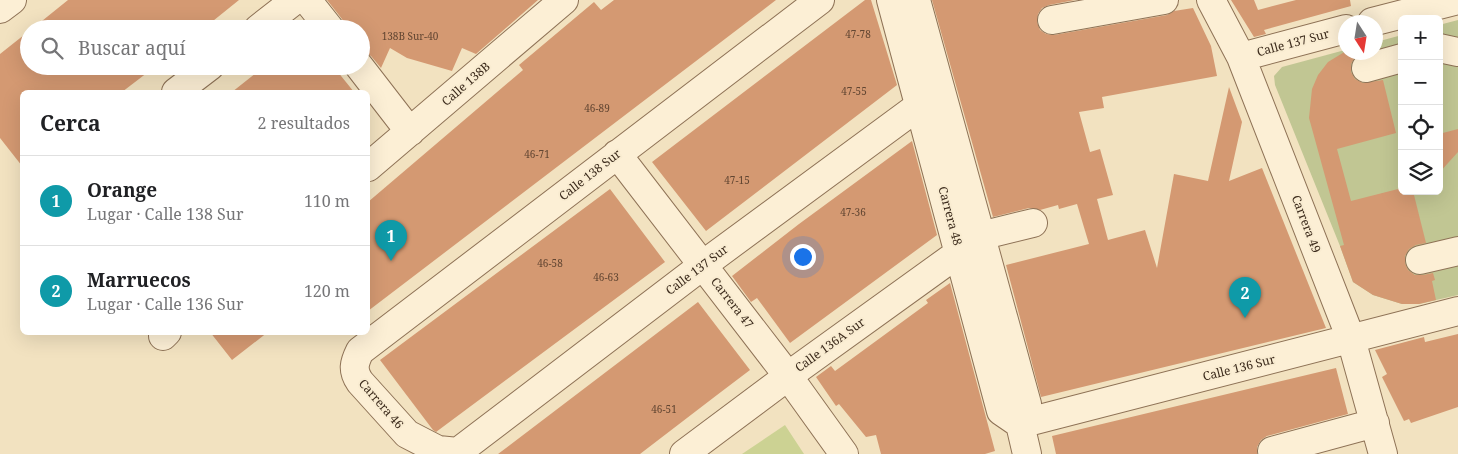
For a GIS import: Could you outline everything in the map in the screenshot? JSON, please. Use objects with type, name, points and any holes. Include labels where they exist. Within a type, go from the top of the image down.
[{"type":"street","points":[[0,9],[12,0]]},
{"type":"street","points":[[269,20],[295,0]]},
{"type":"street","points":[[307,0],[323,20]]},
{"type":"street","name":"Calle 138 Sur","points":[[360,351],[820,0]]},
{"type":"street","name":"Carrera 48","points":[[891,0],[931,102],[974,245],[1026,404],[1020,424],[1028,454]]},
{"type":"street","name":"Carrera 48","points":[[916,0],[931,102]]},
{"type":"street","points":[[1052,20],[1164,0]]},
{"type":"street","name":"Carrera 49","points":[[1211,0],[1241,57],[1351,339],[1383,454]]},
{"type":"street","points":[[1375,14],[1458,0]]},
{"type":"street","name":"Calle 138B","points":[[370,165],[556,3]]},
{"type":"street","name":"Calle 137 Sur","points":[[1241,57],[1338,31]]},
{"type":"street","points":[[1443,49],[1458,52]]},
{"type":"street","points":[[1366,68],[1398,59]]},
{"type":"street","points":[[179,90],[198,75]]},
{"type":"street","points":[[366,75],[410,132]]},
{"type":"street","name":"Calle 137 Sur","points":[[458,452],[703,266],[931,102]]},
{"type":"street","name":"Carrera 47","points":[[617,154],[788,376],[844,454]]},
{"type":"street","points":[[974,245],[1033,223]]},
{"type":"street","name":"Calle 136A Sur","points":[[684,454],[788,376],[974,245]]},
{"type":"street","points":[[1420,260],[1458,251]]},
{"type":"street","name":"Calle 136 Sur","points":[[1020,424],[1458,311]]},
{"type":"street","name":"Carrera 46","points":[[360,351],[354,362],[354,372],[360,382],[407,434],[438,450],[458,452]]},
{"type":"street","points":[[1272,451],[1375,424]]},
{"type":"green space","points":[[1458,20],[1458,295],[1419,304],[1402,304],[1373,295],[1353,282],[1275,85],[1274,76],[1282,67],[1338,52],[1338,60],[1383,60],[1383,40],[1398,36],[1398,195],[1443,195],[1443,24]]},
{"type":"green space","points":[[785,425],[804,454],[742,454]]},
{"type":"building","points":[[68,0],[239,0],[214,20],[43,20]]},
{"type":"building","points":[[327,0],[538,0],[476,54],[462,48],[452,71],[407,58],[390,48],[381,68],[370,56],[370,20],[342,19]]},
{"type":"building","points":[[614,0],[776,0],[370,309],[370,200],[523,70],[519,65],[594,2],[601,10]]},
{"type":"building","points":[[865,0],[871,0],[897,85],[706,231],[652,162]]},
{"type":"building","points":[[932,0],[1075,0],[1049,5],[1042,8],[1038,14],[1037,22],[1040,30],[1046,34],[1054,35],[1167,15],[1174,11],[1193,8],[1211,46],[1217,76],[1102,97],[1104,108],[1079,112],[1090,152],[1100,149],[1113,195],[1097,199],[1108,240],[1145,230],[1157,268],[1174,174],[1208,181],[1229,87],[1242,122],[1229,181],[1262,168],[1326,328],[1041,397],[1006,265],[1089,244],[1077,204],[1059,209],[1058,205],[1040,210],[1029,208],[993,217]]},
{"type":"building","points":[[1231,0],[1254,0],[1258,10],[1296,0],[1350,0],[1351,6],[1264,30],[1266,34],[1254,37]]},
{"type":"building","points":[[20,38],[20,75],[144,75],[125,90],[20,90],[20,163],[0,138],[0,54]]},
{"type":"building","points":[[1338,56],[1338,60],[1353,60],[1351,72],[1355,79],[1363,83],[1383,80],[1396,133],[1337,149],[1351,201],[1398,189],[1398,195],[1414,195],[1426,243],[1409,249],[1405,256],[1405,263],[1408,270],[1415,275],[1433,273],[1435,280],[1432,281],[1436,300],[1419,304],[1402,304],[1373,295],[1353,282],[1340,246],[1344,245],[1309,118],[1312,89],[1318,75],[1328,62]]},
{"type":"building","points":[[254,75],[340,75],[352,90],[235,90]]},
{"type":"building","points":[[1458,129],[1458,152],[1443,169],[1443,150],[1443,133]]},
{"type":"building","points":[[912,141],[937,235],[790,343],[757,298],[751,302],[732,276]]},
{"type":"building","points":[[610,189],[665,262],[436,432],[433,430],[380,360]]},
{"type":"building","points":[[950,283],[995,451],[985,454],[881,454],[876,435],[866,437],[839,404],[836,406],[816,377],[831,366],[835,371],[928,303],[926,300]]},
{"type":"building","points":[[698,302],[750,370],[640,454],[498,454]]},
{"type":"building","points":[[1458,334],[1458,407],[1411,423],[1409,419],[1404,421],[1382,377],[1387,374],[1375,350],[1424,337],[1425,342]]},
{"type":"building","points":[[212,335],[264,335],[232,360]]},
{"type":"building","points":[[1336,368],[1348,414],[1267,436],[1261,440],[1257,447],[1257,454],[1056,454],[1052,436]]},
{"type":"place","name":"Orange","points":[[391,261]]},
{"type":"place","name":"Marruecos","points":[[1245,318]]}]
